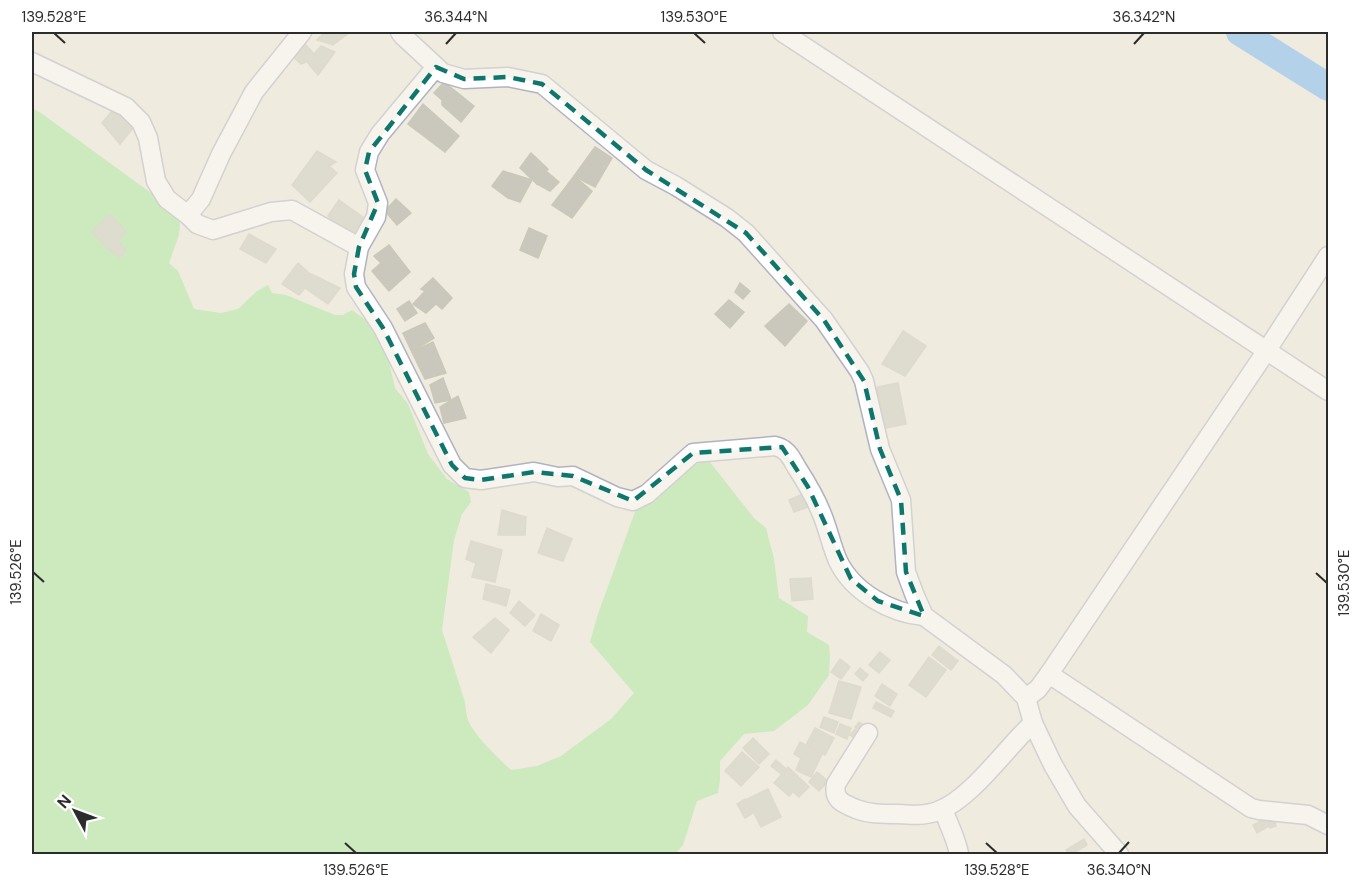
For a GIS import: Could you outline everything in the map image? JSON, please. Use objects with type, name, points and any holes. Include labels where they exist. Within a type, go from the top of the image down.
[{"type":"street","points":[[188,215],[201,199],[221,153],[254,92],[302,32]]},
{"type":"street","points":[[400,32],[443,73],[464,79],[508,77],[542,84],[646,170],[676,186],[746,232],[824,321],[860,372],[879,449],[901,500],[906,572],[924,616]]},
{"type":"street","points":[[782,32],[1329,391]]},
{"type":"street","points":[[32,62],[126,106],[141,122],[145,130],[156,181],[167,199],[197,224],[213,230],[271,212],[292,210],[359,247]]},
{"type":"street","points":[[436,67],[380,134],[369,152],[365,170],[378,203],[376,217],[359,247],[354,274],[356,287],[383,328],[452,465],[465,478],[481,480],[534,472],[558,477],[573,477],[617,497],[633,501],[647,494],[693,453],[782,447],[791,457],[822,513],[839,562],[851,579],[868,595],[885,605],[905,613],[924,616],[1004,675],[1026,698],[1033,723],[1077,807],[1119,855]]},
{"type":"street","points":[[1026,698],[1049,674],[1329,256]]},
{"type":"street","points":[[1049,674],[1251,808],[1308,815],[1329,825]]},
{"type":"street","points":[[868,733],[836,784],[834,792],[837,799],[846,805],[874,814],[921,815],[938,812],[965,795],[1033,723]]},
{"type":"street","points":[[944,809],[959,855]]},
{"type":"highlighted area","points":[[436,67],[464,79],[508,77],[542,84],[646,170],[746,233],[824,320],[864,381],[880,449],[901,500],[906,572],[924,616],[878,601],[851,579],[808,487],[782,447],[693,453],[633,501],[573,476],[534,472],[481,480],[465,478],[452,465],[383,328],[356,287],[354,274],[359,247],[378,203],[365,170],[369,152]]},
{"type":"green space","points":[[32,108],[158,198],[171,211],[180,223],[179,235],[169,263],[178,271],[194,309],[221,313],[238,309],[257,291],[268,285],[272,293],[286,295],[335,315],[343,315],[352,310],[374,326],[389,362],[395,388],[408,404],[428,454],[447,479],[469,492],[471,502],[462,514],[454,540],[442,630],[465,702],[469,723],[484,743],[511,770],[537,766],[561,756],[611,719],[634,693],[590,642],[598,614],[636,509],[681,467],[709,461],[754,518],[766,528],[774,559],[779,598],[808,616],[807,632],[829,645],[829,675],[808,705],[774,731],[744,734],[720,761],[718,793],[697,801],[683,845],[675,854],[32,854]]},
{"type":"building","points":[[321,32],[350,32],[333,45],[317,40],[324,33]]},
{"type":"building","points":[[304,43],[314,54],[321,46],[335,52],[318,75],[307,62],[301,64],[293,57]]},
{"type":"building","points":[[444,82],[474,106],[461,122],[442,105],[442,100],[434,93]]},
{"type":"building","points":[[423,104],[459,136],[445,152],[408,124]]},
{"type":"building","points":[[112,111],[135,126],[120,144],[102,123]]},
{"type":"building","points":[[595,147],[612,158],[595,187],[574,176]]},
{"type":"building","points":[[317,151],[336,162],[329,166],[337,173],[310,202],[292,185]]},
{"type":"building","points":[[531,153],[548,169],[537,184],[520,168]]},
{"type":"building","points":[[503,171],[532,180],[520,202],[508,198],[492,186]]},
{"type":"building","points":[[546,171],[559,182],[550,191],[537,184]]},
{"type":"building","points":[[574,176],[592,191],[572,218],[552,205]]},
{"type":"building","points":[[396,199],[411,213],[397,225],[385,211]]},
{"type":"building","points":[[339,200],[364,218],[351,237],[328,216]]},
{"type":"building","points":[[110,214],[126,232],[118,240],[126,251],[120,257],[109,250],[92,232]]},
{"type":"building","points":[[529,228],[547,236],[538,258],[520,250]]},
{"type":"building","points":[[249,234],[276,249],[266,263],[240,249]]},
{"type":"building","points":[[389,245],[410,272],[389,291],[372,271],[381,263],[374,256]]},
{"type":"building","points":[[298,263],[309,273],[340,288],[328,304],[305,288],[299,295],[282,284]]},
{"type":"building","points":[[433,278],[452,298],[442,309],[436,304],[426,313],[413,304],[425,291],[421,289]]},
{"type":"building","points":[[740,283],[750,291],[743,299],[735,292]]},
{"type":"building","points":[[729,300],[744,312],[730,328],[715,314]]},
{"type":"building","points":[[409,301],[417,313],[405,321],[397,309]]},
{"type":"building","points":[[789,304],[807,321],[785,346],[765,326]]},
{"type":"building","points":[[425,323],[434,338],[412,352],[403,333]]},
{"type":"building","points":[[903,331],[926,346],[905,376],[882,364]]},
{"type":"building","points":[[433,342],[446,373],[425,379],[412,352]]},
{"type":"building","points":[[443,378],[451,400],[435,403],[430,385]]},
{"type":"building","points":[[898,383],[906,424],[885,428],[877,387]]},
{"type":"building","points":[[458,396],[466,418],[444,423],[440,407]]},
{"type":"building","points":[[805,493],[811,506],[794,512],[789,500]]},
{"type":"building","points":[[502,510],[526,517],[525,535],[498,535]]},
{"type":"building","points":[[547,528],[572,539],[563,561],[538,553]]},
{"type":"building","points":[[471,541],[502,550],[495,582],[472,577],[476,563],[466,559]]},
{"type":"building","points":[[811,578],[813,599],[792,601],[790,579]]},
{"type":"building","points":[[486,584],[510,590],[506,606],[483,599]]},
{"type":"building","points":[[519,601],[535,615],[525,626],[510,613]]},
{"type":"building","points":[[541,614],[559,625],[551,641],[533,631]]},
{"type":"building","points":[[495,618],[509,630],[491,653],[473,637]]},
{"type":"building","points":[[939,646],[958,661],[951,670],[932,655]]},
{"type":"building","points":[[880,652],[890,660],[879,673],[869,665]]},
{"type":"building","points":[[929,657],[946,670],[926,697],[909,685]]},
{"type":"building","points":[[840,659],[850,667],[841,679],[831,672]]},
{"type":"building","points":[[860,668],[868,675],[863,681],[855,674]]},
{"type":"building","points":[[839,681],[861,687],[851,719],[829,713]]},
{"type":"building","points":[[882,684],[897,694],[890,706],[875,696]]},
{"type":"building","points":[[876,702],[894,711],[891,717],[873,708]]},
{"type":"building","points":[[824,717],[838,722],[834,733],[820,727]]},
{"type":"building","points":[[859,722],[865,726],[862,731],[855,727]]},
{"type":"building","points":[[840,724],[851,728],[847,739],[836,734]]},
{"type":"building","points":[[815,728],[834,738],[825,755],[806,745]]},
{"type":"building","points":[[855,729],[861,733],[856,739],[850,735]]},
{"type":"building","points":[[753,738],[769,754],[759,764],[743,748]]},
{"type":"building","points":[[800,742],[822,754],[811,777],[796,770],[801,758],[794,754]]},
{"type":"building","points":[[742,752],[759,767],[741,786],[725,771]]},
{"type":"building","points":[[776,760],[786,769],[781,774],[771,766]]},
{"type":"building","points":[[788,767],[809,787],[799,797],[793,792],[789,796],[774,783]]},
{"type":"building","points":[[817,772],[828,781],[819,791],[809,782]]},
{"type":"building","points":[[768,789],[781,817],[761,827],[747,799]]},
{"type":"building","points":[[745,799],[753,813],[745,818],[737,804]]},
{"type":"building","points":[[1274,817],[1276,826],[1270,828],[1268,819]]},
{"type":"building","points":[[1265,819],[1269,826],[1257,833],[1253,825]]},
{"type":"building","points":[[1084,839],[1087,845],[1069,854],[1066,850]]},
{"type":"waterway","points":[[1240,32],[1328,87]]}]
